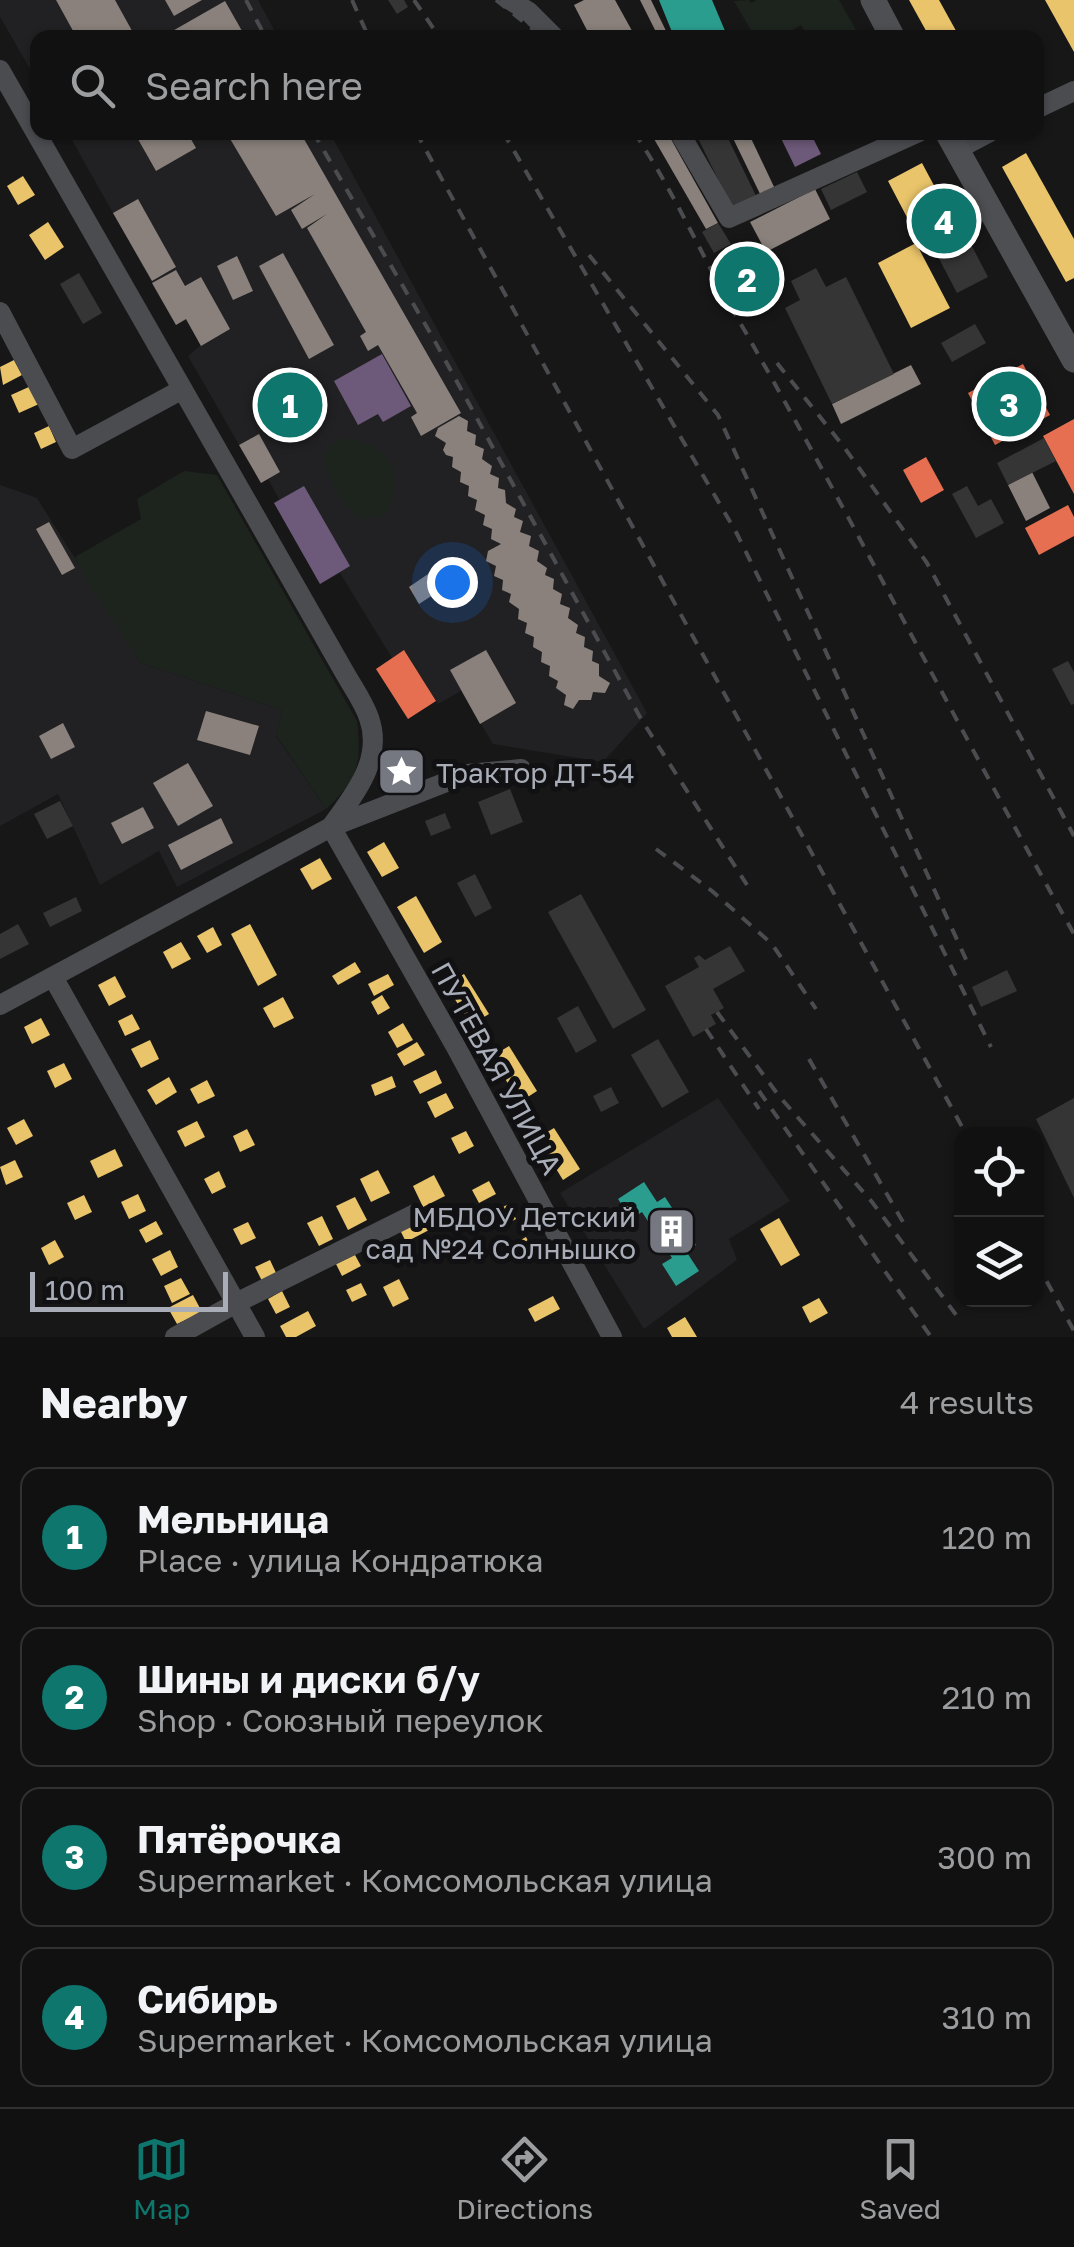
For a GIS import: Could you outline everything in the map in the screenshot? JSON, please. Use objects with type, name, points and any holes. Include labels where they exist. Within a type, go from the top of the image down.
[{"type":"main road","points":[[874,0],[889,30]]},
{"type":"main road","points":[[952,141],[1074,360]]},
{"type":"street","points":[[510,0],[546,30]]},
{"type":"street","points":[[0,70],[30,123]]},
{"type":"street","points":[[1044,105],[1074,90]]},
{"type":"street","points":[[40,140],[370,719],[372,740],[365,780],[330,827]]},
{"type":"street","points":[[684,140],[729,218],[901,140]]},
{"type":"street","points":[[0,312],[72,449],[181,390]]},
{"type":"street","points":[[0,1005],[330,827],[467,774],[522,769]]},
{"type":"street","name":"ПУТЕВАЯ УЛИЦА","points":[[330,827],[465,1063],[612,1337]]},
{"type":"street","points":[[53,977],[255,1337]]},
{"type":"street","points":[[175,1337],[415,1214]]},
{"type":"shaded area","points":[[0,0],[258,0],[274,30],[30,30],[30,69],[0,17]]},
{"type":"shaded area","points":[[839,0],[856,30],[804,30],[801,25],[792,30],[751,30],[734,1]]},
{"type":"shaded area","points":[[72,140],[334,140],[647,713],[603,762],[493,744],[461,691],[438,704],[405,651],[392,658],[340,573],[320,584],[274,503],[279,499],[268,479],[261,483],[188,356],[201,345],[186,320],[176,325]]},
{"type":"shaded area","points":[[338,439],[369,444],[389,461],[395,486],[384,516],[361,519],[336,490],[323,454]]},
{"type":"shaded area","points":[[184,471],[217,475],[357,721],[359,749],[355,770],[345,789],[326,809],[276,735],[282,710],[141,663],[75,557],[141,519],[137,499]]},
{"type":"shaded area","points":[[0,485],[37,498],[141,663],[282,710],[276,736],[326,809],[177,887],[159,851],[100,885],[58,794],[0,826]]},
{"type":"shaded area","points":[[718,1098],[790,1201],[729,1239],[737,1260],[644,1329],[560,1193]]},
{"type":"building: Homes","points":[[909,0],[939,0],[956,30],[926,30]]},
{"type":"building: Homes","points":[[1045,0],[1074,0],[1074,52]]},
{"type":"building: Homes","points":[[1026,153],[1074,239],[1074,278],[1066,282],[1002,167]]},
{"type":"building: Homes","points":[[922,163],[938,193],[919,203],[927,217],[911,225],[888,181]]},
{"type":"building: Homes","points":[[23,176],[35,195],[18,205],[7,186]]},
{"type":"building: Homes","points":[[48,222],[64,247],[45,260],[29,235]]},
{"type":"building: Homes","points":[[916,243],[950,308],[911,328],[878,263]]},
{"type":"building: Homes","points":[[14,360],[22,375],[3,385],[0,367]]},
{"type":"building: Homes","points":[[31,386],[39,404],[19,413],[11,395]]},
{"type":"building: Homes","points":[[49,426],[56,442],[41,449],[34,433]]},
{"type":"building: Homes","points":[[384,842],[399,868],[382,877],[367,852]]},
{"type":"building: Homes","points":[[320,858],[332,879],[312,890],[300,869]]},
{"type":"building: Homes","points":[[416,896],[442,942],[424,953],[397,907]]},
{"type":"building: Homes","points":[[250,924],[277,975],[258,986],[231,934]]},
{"type":"building: Homes","points":[[213,927],[222,945],[207,953],[197,936]]},
{"type":"building: Homes","points":[[181,942],[191,959],[172,969],[163,952]]},
{"type":"building: Homes","points":[[355,962],[361,972],[338,985],[332,976]]},
{"type":"building: Homes","points":[[388,974],[394,985],[374,996],[368,984]]},
{"type":"building: Homes","points":[[464,974],[489,1014],[471,1025],[446,985]]},
{"type":"building: Homes","points":[[115,976],[126,997],[109,1006],[98,985]]},
{"type":"building: Homes","points":[[382,995],[390,1008],[378,1015],[371,1002]]},
{"type":"building: Homes","points":[[283,997],[294,1018],[274,1028],[263,1008]]},
{"type":"building: Homes","points":[[132,1014],[140,1029],[125,1036],[118,1021]]},
{"type":"building: Homes","points":[[41,1018],[50,1035],[32,1044],[24,1027]]},
{"type":"building: Homes","points":[[403,1023],[413,1040],[397,1048],[388,1032]]},
{"type":"building: Homes","points":[[150,1040],[159,1059],[141,1068],[131,1049]]},
{"type":"building: Homes","points":[[417,1042],[425,1055],[404,1066],[397,1054]]},
{"type":"building: Homes","points":[[509,1046],[537,1091],[520,1102],[491,1057]]},
{"type":"building: Homes","points":[[64,1063],[72,1079],[55,1088],[47,1071]]},
{"type":"building: Homes","points":[[436,1070],[442,1083],[420,1094],[413,1081]]},
{"type":"building: Homes","points":[[392,1076],[396,1087],[375,1096],[371,1085]]},
{"type":"building: Homes","points":[[169,1077],[177,1092],[156,1105],[147,1090]]},
{"type":"building: Homes","points":[[207,1080],[215,1096],[198,1104],[190,1089]]},
{"type":"building: Homes","points":[[446,1093],[454,1108],[435,1118],[427,1102]]},
{"type":"building: Homes","points":[[24,1119],[33,1136],[16,1145],[7,1128]]},
{"type":"building: Homes","points":[[197,1121],[205,1137],[185,1147],[177,1131]]},
{"type":"building: Homes","points":[[554,1128],[580,1169],[563,1180],[537,1138]]},
{"type":"building: Homes","points":[[247,1129],[255,1145],[240,1152],[233,1136]]},
{"type":"building: Homes","points":[[466,1131],[474,1146],[459,1154],[451,1138]]},
{"type":"building: Homes","points":[[115,1149],[123,1166],[98,1178],[90,1161]]},
{"type":"building: Homes","points":[[15,1160],[23,1177],[6,1185],[0,1167]]},
{"type":"building: Homes","points":[[378,1170],[390,1193],[371,1202],[360,1179]]},
{"type":"building: Homes","points":[[219,1171],[226,1187],[212,1194],[204,1179]]},
{"type":"building: Homes","points":[[434,1175],[445,1196],[423,1207],[413,1186]]},
{"type":"building: Homes","points":[[489,1181],[496,1194],[479,1203],[472,1190]]},
{"type":"building: Homes","points":[[138,1194],[146,1211],[129,1219],[121,1202]]},
{"type":"building: Homes","points":[[84,1195],[92,1212],[75,1220],[67,1203]]},
{"type":"building: Homes","points":[[355,1197],[367,1220],[348,1230],[336,1206]]},
{"type":"building: Homes","points":[[509,1204],[516,1219],[498,1229],[490,1213]]},
{"type":"building: Homes","points":[[322,1216],[333,1239],[319,1246],[307,1223]]},
{"type":"building: Homes","points":[[779,1218],[800,1255],[781,1266],[760,1229]]},
{"type":"building: Homes","points":[[423,1219],[429,1230],[406,1242],[400,1230]]},
{"type":"building: Homes","points":[[156,1221],[163,1234],[146,1243],[139,1230]]},
{"type":"building: Homes","points":[[248,1222],[256,1238],[241,1245],[233,1229]]},
{"type":"building: Homes","points":[[526,1237],[534,1253],[516,1262],[508,1247]]},
{"type":"building: Homes","points":[[55,1240],[64,1257],[49,1265],[41,1248]]},
{"type":"building: Homes","points":[[170,1250],[178,1267],[161,1276],[152,1259]]},
{"type":"building: Homes","points":[[355,1255],[361,1266],[342,1276],[336,1264]]},
{"type":"building: Homes","points":[[270,1260],[277,1275],[263,1283],[255,1267]]},
{"type":"building: Homes","points":[[181,1278],[190,1294],[172,1303],[164,1286]]},
{"type":"building: Homes","points":[[399,1279],[409,1299],[393,1307],[383,1287]]},
{"type":"building: Homes","points":[[361,1283],[367,1295],[352,1302],[346,1290]]},
{"type":"building: Homes","points":[[282,1291],[290,1307],[276,1314],[268,1299]]},
{"type":"building: Homes","points":[[193,1295],[202,1312],[177,1324],[168,1308]]},
{"type":"building: Homes","points":[[553,1296],[560,1309],[535,1322],[528,1309]]},
{"type":"building: Homes","points":[[819,1298],[828,1313],[810,1323],[802,1307]]},
{"type":"building: Homes","points":[[308,1311],[316,1326],[296,1337],[286,1337],[280,1326]]},
{"type":"building: Homes","points":[[685,1317],[697,1337],[672,1337],[667,1328]]},
{"type":"building: Shops","points":[[947,197],[965,233],[942,245],[924,209]]},
{"type":"building: Shops","points":[[746,254],[770,291],[749,305],[725,268]]},
{"type":"building: Shops","points":[[1023,364],[1050,415],[995,445],[968,393]]},
{"type":"building: Shops","points":[[1074,419],[1074,494],[1043,436]]},
{"type":"building: Shops","points":[[926,457],[944,490],[921,503],[903,470]]},
{"type":"building: Shops","points":[[1068,505],[1074,517],[1074,536],[1039,555],[1025,528]]},
{"type":"building: Shops","points":[[404,650],[436,701],[408,719],[376,669]]},
{"type":"building: Offices","points":[[782,140],[814,140],[821,154],[795,167]]},
{"type":"building: Offices","points":[[382,354],[411,406],[383,422],[378,414],[358,425],[334,381]]},
{"type":"building: Offices","points":[[304,486],[350,566],[320,584],[274,503]]},
{"type":"building: Schools","points":[[659,0],[712,0],[725,30],[671,30]]},
{"type":"building: Schools","name":"МБДОУ Детский сад №24 Солнышко","points":[[644,1182],[657,1202],[665,1197],[696,1245],[686,1251],[699,1271],[676,1286],[662,1264],[672,1258],[642,1212],[631,1219],[618,1199]]},
{"type":"building: Industry","points":[[56,0],[115,0],[132,30],[73,30]]},
{"type":"building: Industry","points":[[165,0],[202,0],[174,16]]},
{"type":"building: Industry","points":[[584,0],[615,0],[632,30],[587,30],[574,5]]},
{"type":"building: Industry","points":[[640,0],[651,0],[666,30],[655,30]]},
{"type":"building: Industry","points":[[225,1],[241,30],[174,30]]},
{"type":"building: Industry","points":[[139,140],[192,140],[196,148],[156,171]]},
{"type":"building: Industry","points":[[231,140],[305,140],[461,413],[421,436],[411,417],[417,413],[378,345],[368,351],[360,336],[366,332],[307,228],[327,214],[302,229],[291,210],[315,194],[276,216]]},
{"type":"building: Industry","points":[[655,140],[671,140],[718,223],[706,229]]},
{"type":"building: Industry","points":[[734,140],[752,140],[776,191],[762,198]]},
{"type":"building: Industry","points":[[815,189],[830,219],[766,252],[750,222]]},
{"type":"building: Industry","points":[[138,199],[176,267],[152,281],[113,213]]},
{"type":"building: Industry","points":[[283,253],[334,345],[309,359],[259,266]]},
{"type":"building: Industry","points":[[237,256],[253,291],[233,300],[217,266]]},
{"type":"building: Industry","points":[[176,270],[185,286],[201,277],[230,329],[201,346],[186,319],[176,325],[152,283]]},
{"type":"building: Industry","points":[[911,365],[921,384],[841,424],[832,404]]},
{"type":"building: Industry","points":[[459,416],[468,421],[467,431],[476,435],[475,445],[484,449],[482,459],[492,466],[490,474],[499,478],[498,488],[505,490],[506,503],[516,509],[514,517],[523,521],[520,532],[531,536],[529,546],[539,551],[537,561],[547,568],[545,575],[554,579],[553,589],[562,594],[560,604],[570,608],[568,618],[578,625],[576,633],[585,637],[584,647],[593,651],[592,661],[599,664],[599,676],[610,683],[605,693],[593,692],[591,700],[579,700],[573,709],[564,705],[566,695],[556,688],[558,681],[549,676],[550,666],[541,662],[542,652],[533,647],[534,637],[525,633],[527,623],[518,619],[519,609],[509,602],[511,594],[502,590],[503,580],[494,576],[496,566],[486,561],[488,551],[501,544],[491,539],[492,529],[483,525],[485,515],[475,510],[477,500],[468,496],[469,486],[460,482],[461,472],[452,467],[453,457],[443,450],[446,443],[435,436],[438,428]]},
{"type":"building: Industry","points":[[259,434],[280,472],[261,483],[239,445]]},
{"type":"building: Industry","points":[[1032,472],[1050,508],[1026,521],[1008,485]]},
{"type":"building: Industry","points":[[49,522],[75,568],[62,575],[36,529]]},
{"type":"building: Industry","points":[[431,572],[442,589],[419,604],[409,587]]},
{"type":"building: Industry","points":[[486,650],[516,703],[480,724],[450,670]]},
{"type":"building: Industry","points":[[206,711],[259,726],[250,755],[197,740]]},
{"type":"building: Industry","points":[[63,723],[75,747],[51,759],[39,736]]},
{"type":"building: Industry","points":[[188,763],[213,806],[178,826],[153,783]]},
{"type":"building: Industry","points":[[143,807],[154,828],[122,844],[111,823]]},
{"type":"building: Industry","points":[[221,818],[233,843],[181,870],[168,845]]},
{"type":"building: Other","points":[[388,0],[404,0],[408,7],[397,14]]},
{"type":"building: Other","points":[[699,140],[729,140],[758,200],[734,212]]},
{"type":"building: Other","points":[[857,172],[867,192],[831,210],[821,189]]},
{"type":"building: Other","points":[[718,223],[731,244],[714,253],[702,232]]},
{"type":"building: Other","points":[[965,233],[988,277],[957,293],[934,249]]},
{"type":"building: Other","points":[[816,268],[826,287],[846,277],[894,374],[832,404],[785,308],[800,300],[791,281]]},
{"type":"building: Other","points":[[79,273],[102,313],[83,324],[60,284]]},
{"type":"building: Other","points":[[975,324],[986,343],[952,362],[941,343]]},
{"type":"building: Other","points":[[1044,438],[1056,461],[1008,485],[997,463]]},
{"type":"building: Other","points":[[967,486],[978,506],[991,499],[1004,523],[976,538],[952,494]]},
{"type":"building: Other","points":[[1068,661],[1074,672],[1071,705],[1052,669]]},
{"type":"building: Other","points":[[510,789],[523,822],[491,835],[478,802]]},
{"type":"building: Other","points":[[60,801],[73,826],[47,839],[34,814]]},
{"type":"building: Other","points":[[445,813],[451,828],[431,836],[425,821]]},
{"type":"building: Other","points":[[475,874],[492,908],[475,917],[457,883]]},
{"type":"building: Other","points":[[581,894],[646,1010],[613,1029],[548,912]]},
{"type":"building: Other","points":[[76,897],[82,911],[50,927],[43,913]]},
{"type":"building: Other","points":[[18,924],[29,944],[0,959],[0,934]]},
{"type":"building: Other","points":[[730,946],[745,971],[713,989],[724,1008],[711,1015],[716,1024],[693,1037],[665,986],[699,967],[694,958],[699,955],[705,960]]},
{"type":"building: Other","points":[[1007,970],[1017,991],[981,1007],[972,987]]},
{"type":"building: Other","points":[[578,1006],[597,1041],[576,1053],[557,1018]]},
{"type":"building: Other","points":[[658,1039],[689,1092],[662,1108],[631,1055]]},
{"type":"building: Other","points":[[611,1087],[619,1103],[601,1112],[593,1096]]},
{"type":"building: Other","points":[[1074,1098],[1074,1198],[1044,1136],[1044,1127],[1036,1119]]},
{"type":"railway","points":[[246,0],[262,30]]},
{"type":"railway","points":[[352,0],[365,30]]},
{"type":"railway","points":[[414,0],[435,30]]},
{"type":"railway","points":[[496,0],[534,30]]},
{"type":"railway","points":[[318,140],[432,336],[641,719],[747,885]]},
{"type":"railway","points":[[420,140],[962,1127]]},
{"type":"railway","points":[[508,140],[736,532],[991,1047]]},
{"type":"railway","points":[[639,140],[1074,934]]},
{"type":"railway","points":[[589,255],[718,415],[969,966]]},
{"type":"railway","points":[[777,363],[844,447],[927,563],[1074,836]]},
{"type":"railway","points":[[656,849],[772,944],[816,1009]]},
{"type":"railway","points":[[717,1012],[779,1096],[872,1202],[957,1316]]},
{"type":"railway","points":[[706,1029],[759,1109]]},
{"type":"railway","points":[[809,1059],[907,1229]]},
{"type":"railway","points":[[759,1091],[931,1337]]},
{"type":"railway","points":[[1044,1277],[1074,1331]]},
{"type":"place","name":"Сибирь","points":[[944,221]]},
{"type":"place","name":"Шины и диски б/у","points":[[747,279]]},
{"type":"place","name":"Пятёрочка","points":[[1009,404]]},
{"type":"place","name":"Мельница","points":[[290,405]]},
{"type":"place","name":"Трактор ДТ-54","points":[[401,772]]},
{"type":"place","name":"МБДОУ Детский сад №24 Солнышко","points":[[671,1232]]}]
